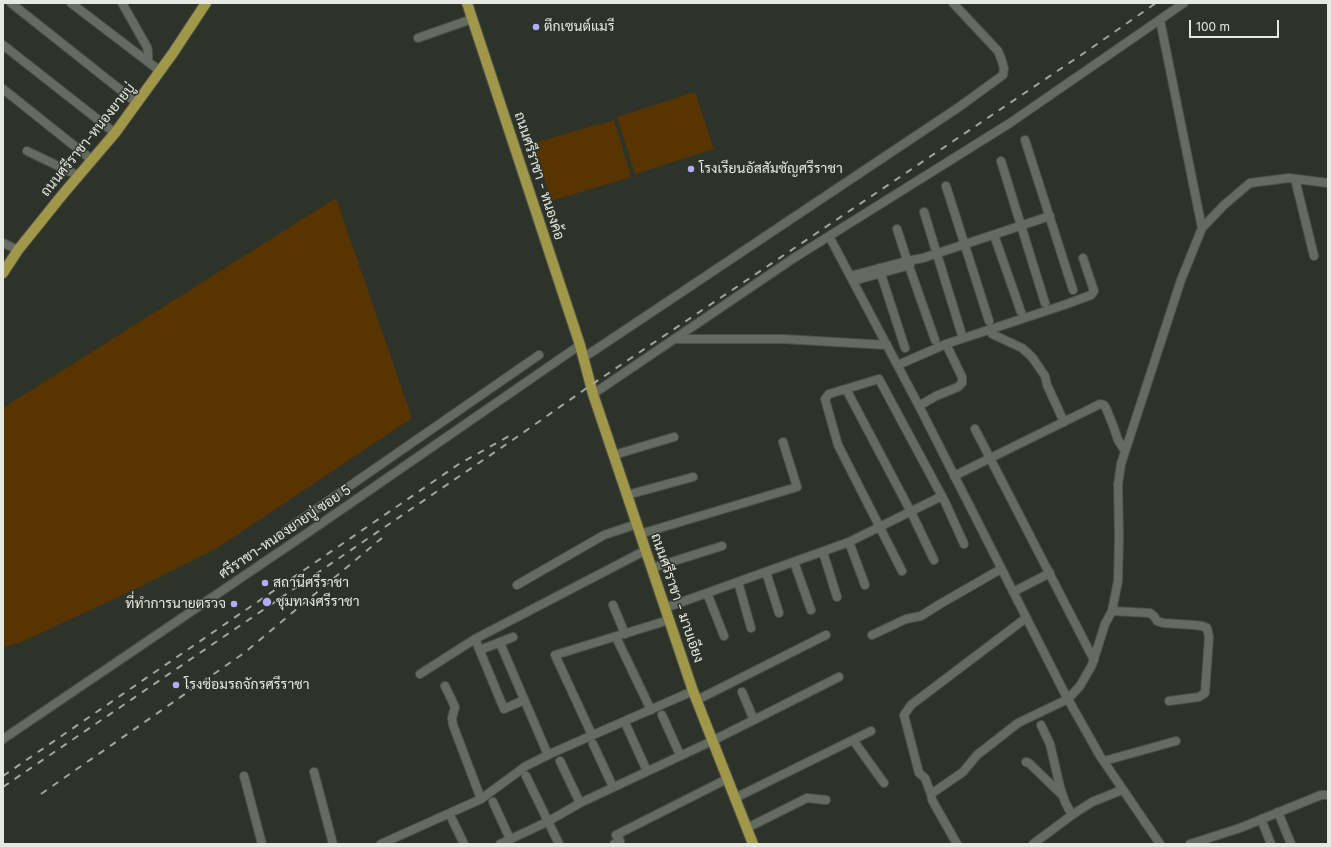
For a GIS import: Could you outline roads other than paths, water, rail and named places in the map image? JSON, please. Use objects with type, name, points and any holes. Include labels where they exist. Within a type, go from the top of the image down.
[{"type":"main road","name":"ถนนศรีราชา-หนองยายบู่","points":[[3,273],[18,250],[115,133],[160,71],[206,3]]},
{"type":"main road","name":"ถนนศรีราชา - หนองค้อ","points":[[467,3],[583,358]]},
{"type":"main road","name":"ถนนศรีราชา - มาบเอียง","points":[[583,358],[593,394],[695,695],[753,844]]},
{"type":"street","points":[[11,3],[138,102]]},
{"type":"street","points":[[71,3],[160,71]]},
{"type":"street","points":[[122,3],[147,47],[148,62]]},
{"type":"street","points":[[583,358],[953,111],[1003,75],[1004,69],[998,51],[953,3]]},
{"type":"street","points":[[593,394],[794,258],[1010,123],[1184,3]]},
{"type":"street","points":[[418,38],[472,19]]},
{"type":"street","points":[[1160,20],[1202,228]]},
{"type":"street","points":[[3,45],[115,133]]},
{"type":"street","points":[[3,89],[92,160]]},
{"type":"street","points":[[1025,140],[1073,290]]},
{"type":"street","points":[[27,151],[79,176]]},
{"type":"street","points":[[1001,161],[1045,303]]},
{"type":"street","points":[[931,794],[960,775],[977,755],[1018,723],[1068,699],[1080,686],[1094,660],[1105,624],[1112,611],[1118,581],[1118,485],[1121,464],[1181,280],[1202,228],[1224,205],[1250,183],[1289,178],[1328,183]]},
{"type":"street","points":[[1295,179],[1314,256]]},
{"type":"street","points":[[946,186],[989,321]]},
{"type":"street","points":[[924,212],[961,332]]},
{"type":"street","points":[[852,279],[908,264],[1050,216]]},
{"type":"street","points":[[897,229],[935,340]]},
{"type":"street","points":[[994,235],[1021,312]]},
{"type":"street","points":[[829,236],[898,365],[1068,699],[1122,790],[1160,844]]},
{"type":"street","points":[[3,243],[18,250]]},
{"type":"street","points":[[898,365],[946,344],[1091,295],[1094,291],[1083,258]]},
{"type":"street","points":[[880,271],[905,348]]},
{"type":"street","points":[[990,329],[992,334],[1022,348],[1032,357],[1045,376],[1047,385],[1064,422]]},
{"type":"street","points":[[674,339],[784,339],[887,345]]},
{"type":"street","points":[[919,406],[936,396],[958,387],[962,383],[962,377],[946,344]]},
{"type":"street","name":"ศรีราชา-หนองยายบู่ ซอย 5","points":[[3,739],[313,529],[580,345]]},
{"type":"street","points":[[286,530],[539,355]]},
{"type":"street","points":[[902,571],[838,445],[825,399],[829,394],[879,379],[942,496],[964,544]]},
{"type":"street","points":[[846,389],[911,512],[934,560]]},
{"type":"street","points":[[954,476],[1100,404],[1104,405],[1118,440],[1125,452]]},
{"type":"street","points":[[459,411],[466,423]]},
{"type":"street","points":[[975,429],[1094,660]]},
{"type":"street","points":[[614,455],[674,437]]},
{"type":"street","points":[[640,534],[797,487],[783,442]]},
{"type":"street","points":[[627,495],[693,477]]},
{"type":"street","points":[[665,608],[849,542],[942,496]]},
{"type":"street","points":[[517,585],[604,535],[637,524]]},
{"type":"street","points":[[849,542],[865,585]]},
{"type":"street","points":[[652,568],[722,546]]},
{"type":"street","points":[[420,674],[475,639],[646,550]]},
{"type":"street","points":[[823,552],[837,597]]},
{"type":"street","points":[[794,562],[811,610]]},
{"type":"street","points":[[872,635],[886,627],[906,619],[921,616],[1001,569]]},
{"type":"street","points":[[766,572],[779,613]]},
{"type":"street","points":[[1013,592],[1050,573]]},
{"type":"street","points":[[738,582],[752,628]]},
{"type":"street","points":[[707,593],[724,636]]},
{"type":"street","points":[[613,605],[625,634]]},
{"type":"street","points":[[1112,611],[1150,613],[1158,621],[1163,623],[1194,625],[1207,628],[1209,637],[1206,693],[1199,697],[1169,701]]},
{"type":"street","points":[[957,844],[932,800],[925,778],[920,773],[904,715],[911,705],[1026,618]]},
{"type":"street","points":[[592,735],[555,655],[669,620]]},
{"type":"street","points":[[386,843],[481,799],[526,766],[548,755],[651,710],[695,695],[826,635]]},
{"type":"street","points":[[616,636],[651,710]]},
{"type":"street","points":[[480,650],[513,637]]},
{"type":"street","points":[[475,639],[504,709],[524,700]]},
{"type":"street","points":[[500,642],[548,755]]},
{"type":"street","points":[[500,844],[547,822],[580,803],[712,741],[838,678]]},
{"type":"street","points":[[445,686],[455,707],[452,718],[453,725],[481,799]]},
{"type":"street","points":[[742,692],[754,720]]},
{"type":"street","points":[[662,715],[680,755]]},
{"type":"street","points":[[1041,725],[1050,744],[1063,795],[1072,815]]},
{"type":"street","points":[[627,727],[647,771]]},
{"type":"street","points":[[735,798],[871,731]]},
{"type":"street","points":[[853,740],[884,783]]},
{"type":"street","points":[[1104,761],[1176,740]]},
{"type":"street","points":[[593,744],[613,787]]},
{"type":"street","points":[[560,761],[580,803]]},
{"type":"street","points":[[1026,762],[1063,795]]},
{"type":"street","points":[[314,772],[333,844]]},
{"type":"street","points":[[244,776],[262,844]]},
{"type":"street","points":[[526,776],[559,844]]},
{"type":"street","points":[[614,844],[620,841],[616,835],[727,779]]},
{"type":"street","points":[[1033,844],[1092,802],[1122,790]]},
{"type":"street","points":[[1190,844],[1240,828],[1321,794],[1328,795]]},
{"type":"street","points":[[747,828],[807,798],[826,800]]},
{"type":"street","points":[[493,802],[510,839]]},
{"type":"street","points":[[1278,812],[1291,844]]},
{"type":"street","points":[[452,819],[464,844]]},
{"type":"street","points":[[1261,819],[1271,844]]},
{"type":"railway","points":[[3,787],[591,385],[1156,3]]},
{"type":"railway","points":[[3,776],[459,464],[511,435]]},
{"type":"railway","points":[[41,794],[244,653],[382,538]]},
{"type":"place","name":"ตึกเซนต์แมรี","points":[[536,27]]},
{"type":"place","name":"โรงเรียนอัสสัมชัญศรีราชา","points":[[691,169]]},
{"type":"place","name":"สถานีศรีราชา","points":[[265,583]]},
{"type":"place","name":"ชุมทางศรีราชา","points":[[267,602]]},
{"type":"place","name":"ที่ทำการนายตรวจ","points":[[234,604]]},
{"type":"place","name":"โรงซ่อมรถจักรศรีราชา","points":[[176,685]]}]
